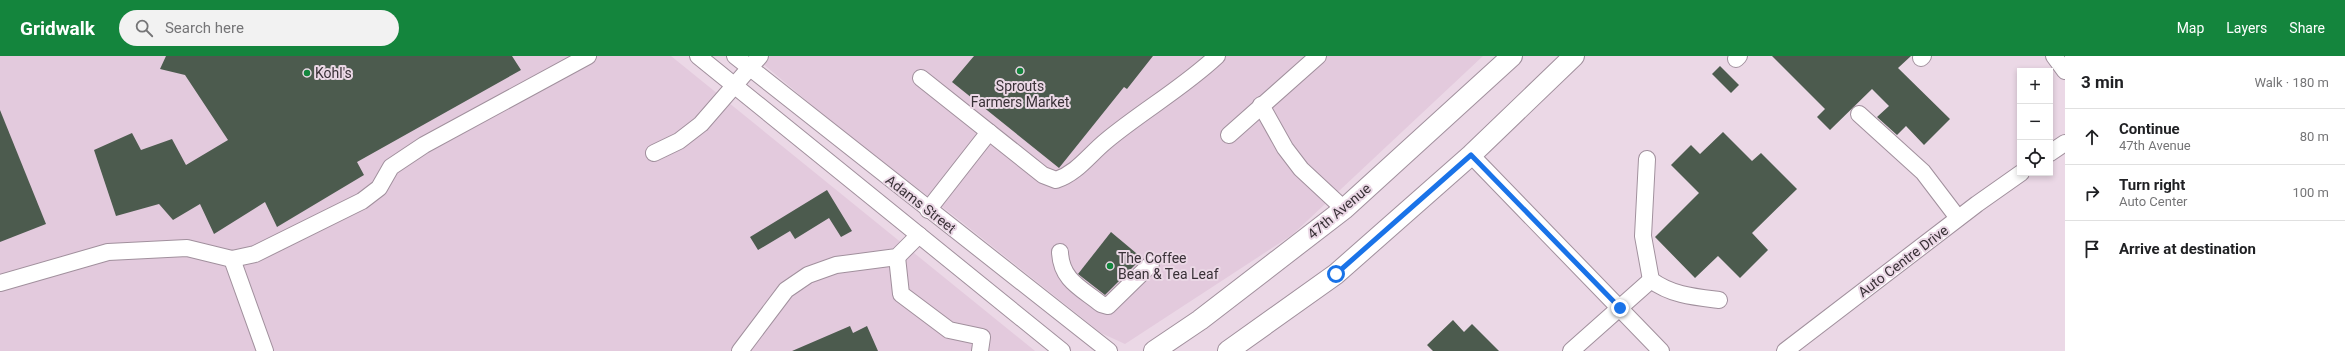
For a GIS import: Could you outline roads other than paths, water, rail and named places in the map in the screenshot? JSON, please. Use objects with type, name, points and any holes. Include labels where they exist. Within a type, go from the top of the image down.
[{"type":"main road","points":[[1228,351],[1336,274],[1471,155],[1574,56]]},
{"type":"main road","name":"47th Avenue","points":[[1154,351],[1200,320],[1344,209],[1501,60]]},
{"type":"street","points":[[0,283],[108,252],[187,248],[232,259],[255,254],[362,202],[379,188],[392,167],[424,145],[588,56]]},
{"type":"street","name":"Adams Street","points":[[698,56],[1062,351]]},
{"type":"street","name":"Adams Street","points":[[736,56],[755,62],[928,210],[1109,351]]},
{"type":"street","points":[[921,78],[1049,178],[1056,180],[1067,176],[1106,141],[1217,56]]},
{"type":"street","points":[[1229,135],[1318,56]]},
{"type":"street","points":[[2054,56],[2065,71]]},
{"type":"street","points":[[654,153],[679,141],[701,124],[755,62]]},
{"type":"street","points":[[1261,105],[1284,148],[1301,169],[1344,209]]},
{"type":"street","points":[[1859,114],[1923,172],[1958,218]]},
{"type":"street","points":[[928,210],[989,132]]},
{"type":"street","points":[[2053,151],[2065,143]]},
{"type":"street","points":[[1471,155],[1661,351]]},
{"type":"street","points":[[1647,159],[1643,236],[1651,280],[1662,288],[1676,293],[1719,300]]},
{"type":"street","name":"Auto Centre Drive","points":[[1785,351],[1958,218],[2017,176]]},
{"type":"street","points":[[746,348],[786,290],[808,275],[836,265],[897,257],[919,235]]},
{"type":"street","points":[[1060,252],[1061,265],[1068,278],[1101,304],[1108,306],[1151,264]]},
{"type":"street","points":[[897,257],[900,294],[949,330],[982,337],[980,351]]},
{"type":"street","points":[[232,259],[265,351]]},
{"type":"street","points":[[1571,351],[1651,280]]},
{"type":"place","name":"Sprouts Farmers Market","points":[[1020,71]]},
{"type":"place","name":"Kohl's","points":[[307,73]]},
{"type":"place","name":"The Coffee Bean & Tea Leaf","points":[[1110,266]]}]
